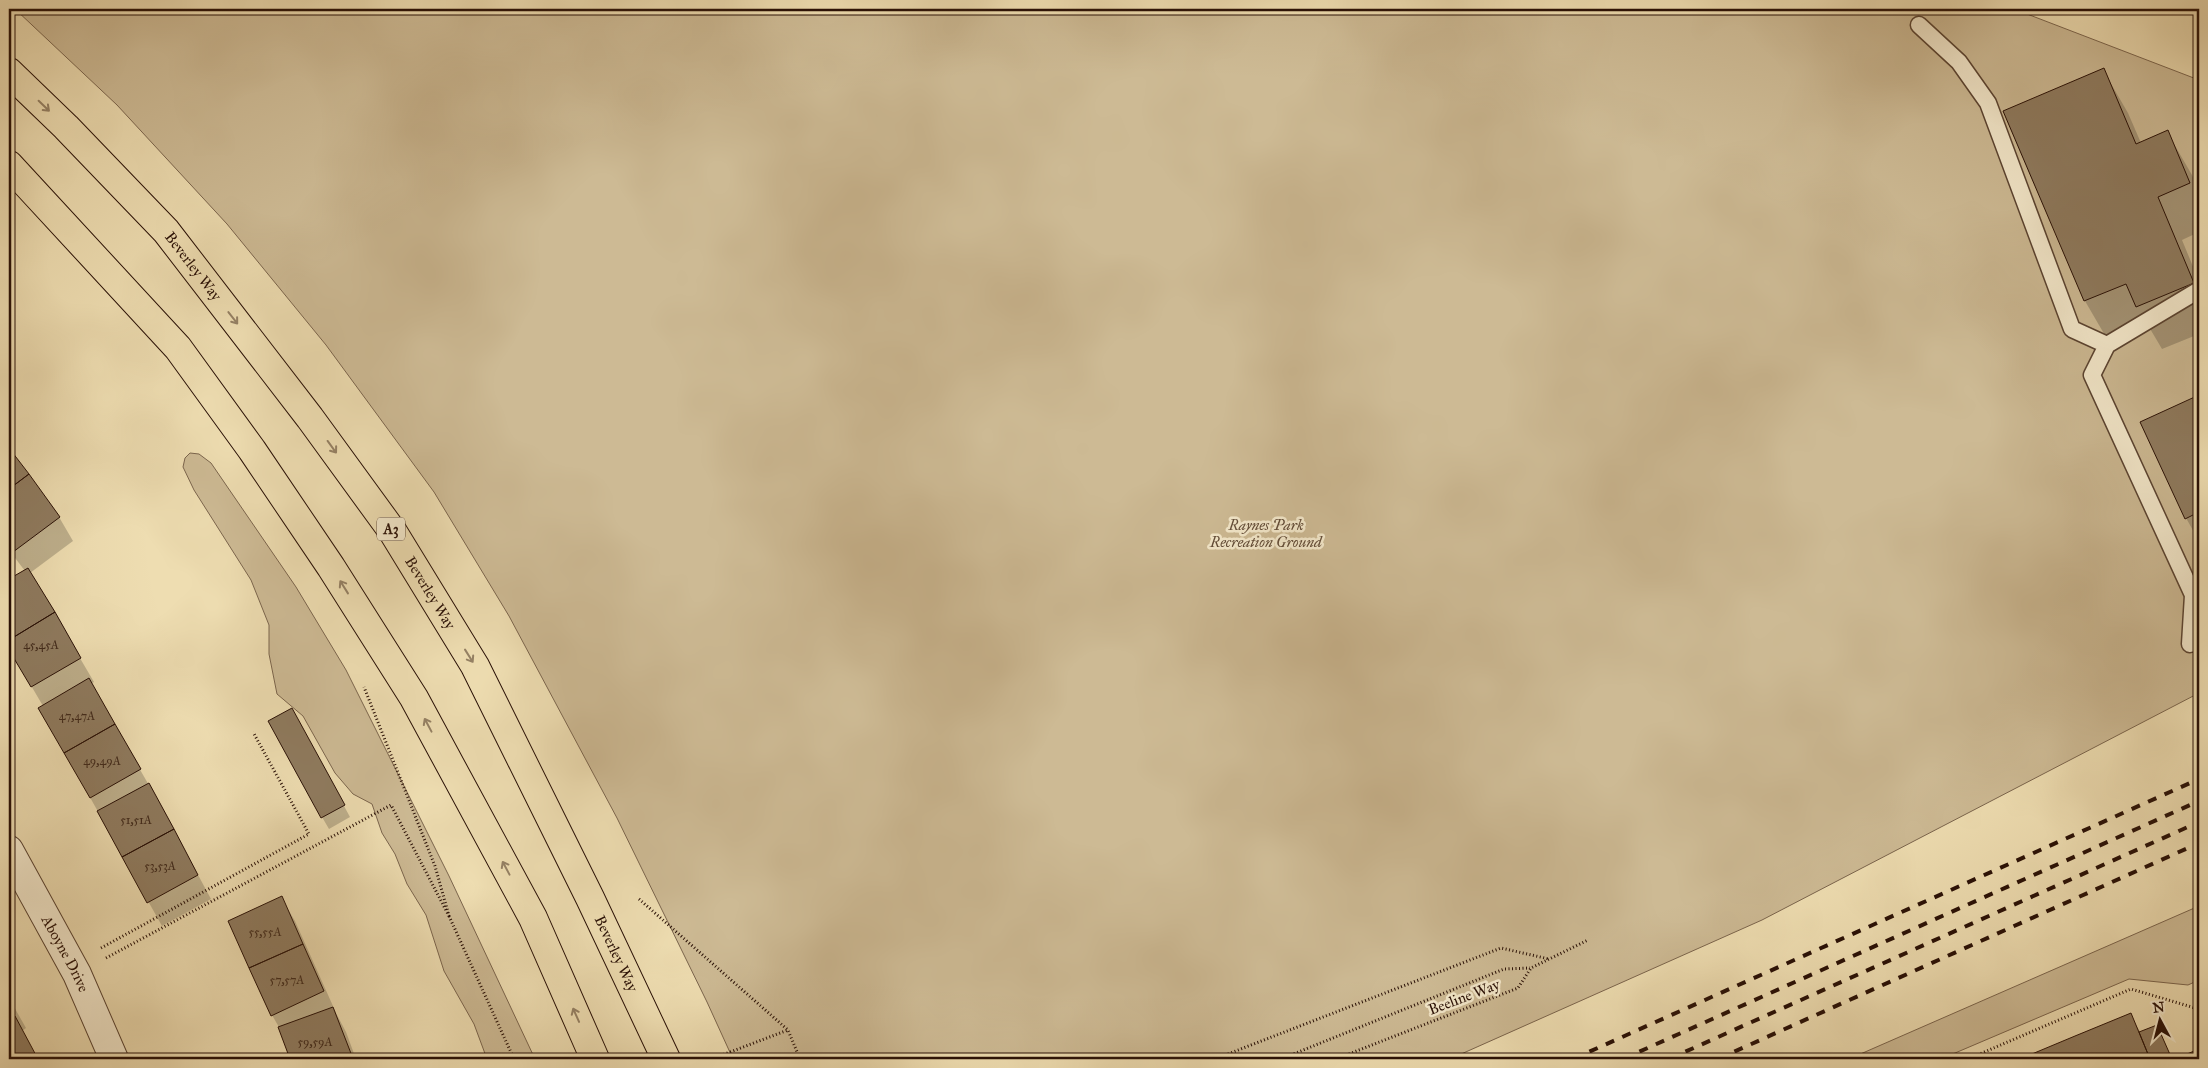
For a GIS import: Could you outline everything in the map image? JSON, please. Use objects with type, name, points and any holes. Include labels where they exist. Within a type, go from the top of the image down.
[{"type":"highway","name":"Beverley Way","points":[[9,72],[66,127],[166,231],[310,418],[393,532],[475,666],[590,898],[666,1059]]},
{"type":"highway","points":[[9,165],[178,348],[252,450],[332,567],[414,698],[533,918],[595,1059]]},
{"type":"street","name":"Aboyne Drive","points":[[9,850],[74,969],[114,1059]]},
{"type":"lane","points":[[1919,25],[1959,62],[1988,103],[2072,329],[2107,345]]},
{"type":"lane","points":[[2190,644],[2193,595],[2092,375],[2107,345],[2199,290]]},
{"type":"path","points":[[362,681],[435,866],[449,916]]},
{"type":"path","points":[[74,969],[309,834],[253,732]]},
{"type":"path","points":[[74,969],[391,805],[449,916],[514,1059]]},
{"type":"path","points":[[639,899],[788,1030],[800,1059]]},
{"type":"path","name":"Beeline Way","points":[[1336,1059],[1518,988],[1531,968],[1588,940]]},
{"type":"path","points":[[1215,1059],[1501,948],[1549,959]]},
{"type":"path","points":[[1281,1059],[1504,969],[1531,968]]},
{"type":"path","points":[[1968,1059],[2131,989],[2195,1008],[2199,1007]]},
{"type":"path","points":[[717,1057],[788,1030]]},
{"type":"green space","name":"Raynes Park Recreation Ground","points":[[15,9],[2014,9],[2199,80],[2199,693],[1762,920],[1450,1059],[733,1059],[617,818],[509,616],[434,492],[326,345],[227,224],[117,105]]},
{"type":"green space","points":[[190,453],[199,454],[211,463],[296,587],[346,670],[449,876],[535,1059],[487,1059],[474,1024],[444,971],[426,915],[407,884],[395,854],[382,833],[372,804],[353,794],[335,773],[303,716],[277,694],[269,654],[269,625],[251,580],[194,490],[183,467],[185,458]]},
{"type":"green space","points":[[2199,906],[2199,980],[2188,985],[2129,979],[1941,1059],[1849,1059]]},
{"type":"building","points":[[2104,68],[2136,144],[2168,130],[2190,183],[2158,197],[2194,283],[2136,307],[2126,284],[2084,301],[2003,111]]},
{"type":"building","points":[[2199,395],[2199,512],[2185,519],[2140,422]]},
{"type":"building","points":[[9,448],[29,474],[9,489]]},
{"type":"building","points":[[29,474],[60,517],[13,552],[9,546],[9,489]]},
{"type":"building","points":[[28,568],[55,612],[9,640],[9,579]]},
{"type":"building","points":[[55,612],[81,658],[31,687],[9,650],[9,640]]},
{"type":"building","points":[[89,678],[115,724],[64,753],[38,708]]},
{"type":"building","points":[[292,708],[345,805],[321,818],[268,721]]},
{"type":"building","points":[[115,724],[141,769],[90,798],[64,753]]},
{"type":"building","points":[[149,783],[174,829],[122,857],[97,811]]},
{"type":"building","points":[[174,829],[198,875],[147,903],[122,857]]},
{"type":"building","points":[[282,896],[303,944],[249,968],[228,921]]},
{"type":"building","points":[[303,944],[324,991],[271,1016],[249,968]]},
{"type":"building","points":[[333,1007],[352,1056],[343,1059],[290,1059],[278,1027]]},
{"type":"building","points":[[2131,1013],[2150,1059],[2020,1059],[2075,1036]]},
{"type":"building","points":[[15,1016],[38,1059],[9,1059],[9,1019]]},
{"type":"building","points":[[2157,1025],[2172,1059],[2150,1059],[2139,1032]]},
{"type":"building","points":[[2199,1049],[2199,1059],[2175,1059]]},
{"type":"railway","points":[[1573,1059],[2199,779]]},
{"type":"railway","points":[[1623,1059],[2199,801]]},
{"type":"railway","points":[[1669,1059],[2199,822]]},
{"type":"railway","points":[[1718,1059],[2199,843]]}]
